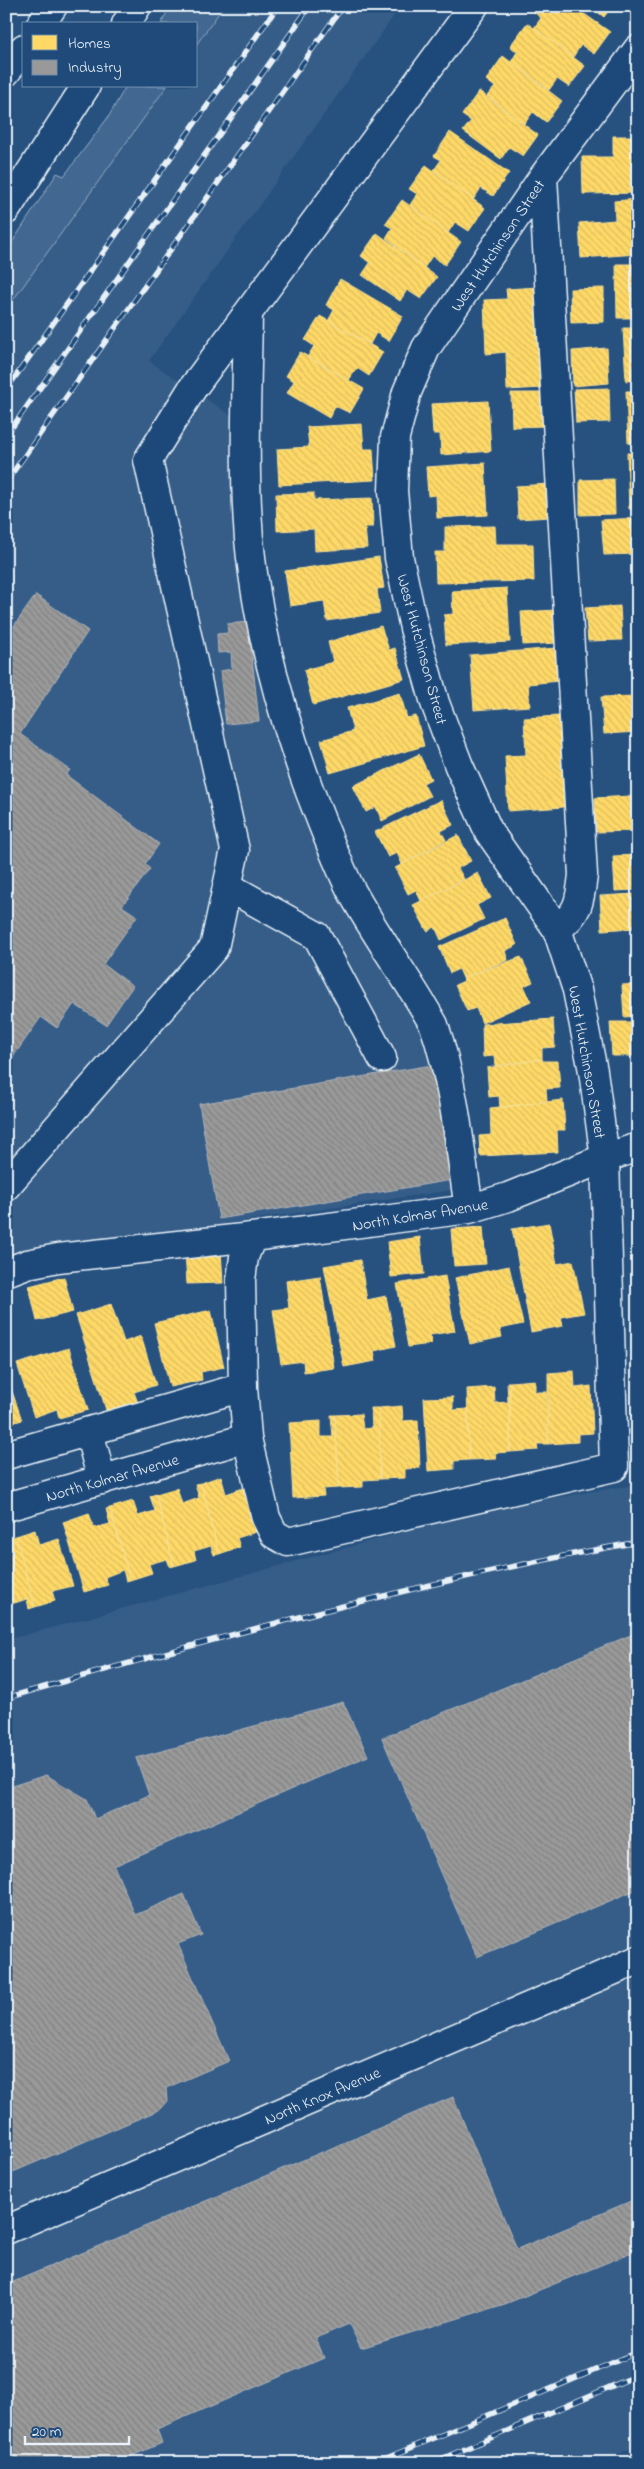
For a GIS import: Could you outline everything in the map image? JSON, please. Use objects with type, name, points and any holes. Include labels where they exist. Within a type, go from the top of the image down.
[{"type":"main road","points":[[42,22],[53,6]]},
{"type":"main road","points":[[127,22],[137,6]]},
{"type":"main road","points":[[6,1186],[214,948],[235,850],[148,460],[192,389],[474,6]]},
{"type":"main road","name":"West Hutchinson Street","points":[[247,1438],[266,1518],[274,1534],[288,1542],[614,1467],[605,1158],[593,1071],[576,990],[557,929],[489,832],[459,766],[435,703],[414,628],[399,558],[393,491],[395,437],[407,392],[426,348],[544,177],[638,48]]},
{"type":"main road","points":[[6,72],[22,51]]},
{"type":"main road","points":[[6,210],[85,88]]},
{"type":"main road","points":[[544,177],[583,875],[580,901],[571,919],[557,929]]},
{"type":"main road","points":[[248,313],[247,468],[249,539],[259,614],[273,683],[327,838],[347,880],[434,1025],[441,1047],[458,1133],[469,1209]]},
{"type":"main road","points":[[227,886],[317,936],[382,1058]]},
{"type":"main road","name":"North Kolmar Avenue","points":[[6,1272],[27,1264],[58,1258],[252,1237],[469,1209],[508,1197],[605,1158],[638,1148]]},
{"type":"main road","points":[[247,1438],[243,1387],[241,1280],[244,1257],[252,1237]]},
{"type":"main road","points":[[6,1455],[243,1387]]},
{"type":"main road","points":[[89,1432],[102,1480]]},
{"type":"main road","name":"North Kolmar Avenue","points":[[6,1507],[247,1438]]},
{"type":"main road","name":"North Knox Avenue","points":[[6,2230],[638,1960]]},
{"type":"shaded area","points":[[170,6],[224,6],[198,42],[198,22],[162,22]]},
{"type":"shaded area","points":[[224,6],[401,6],[149,361],[232,416],[238,502],[333,877],[378,962],[413,1013],[431,1050],[459,1189],[75,1246],[6,1261],[6,310],[166,88],[198,88],[198,42]]},
{"type":"shaded area","points":[[125,88],[166,88],[6,310],[6,252],[57,173],[64,176],[109,116]]},
{"type":"shaded area","points":[[638,1484],[638,2445],[598,2463],[6,2463],[6,1640],[492,1508]]},
{"type":"building: Homes","points":[[538,6],[573,6],[610,32],[594,54],[581,45],[573,57],[534,28],[541,18],[534,12]]},
{"type":"building: Homes","points":[[590,6],[612,6],[604,17]]},
{"type":"building: Homes","points":[[527,23],[585,66],[569,87],[557,79],[549,90],[511,62],[517,52],[510,46]]},
{"type":"building: Homes","points":[[503,56],[562,101],[546,122],[533,112],[524,124],[487,96],[495,87],[486,80]]},
{"type":"building: Homes","points":[[479,91],[538,135],[523,156],[509,147],[501,159],[463,131],[471,121],[462,115]]},
{"type":"building: Homes","points":[[450,132],[509,173],[493,196],[481,188],[473,200],[434,170],[441,160],[434,156]]},
{"type":"building: Homes","points":[[613,136],[638,136],[638,193],[583,194],[582,157],[613,157]]},
{"type":"building: Homes","points":[[426,165],[485,208],[469,231],[455,222],[448,233],[410,205],[417,194],[409,189]]},
{"type":"building: Homes","points":[[638,199],[638,254],[581,258],[579,223],[615,220],[614,201]]},
{"type":"building: Homes","points":[[402,200],[461,242],[445,265],[432,256],[424,268],[386,238],[392,228],[385,224]]},
{"type":"building: Homes","points":[[377,233],[437,277],[421,299],[407,290],[400,301],[362,275],[370,263],[361,256]]},
{"type":"building: Homes","points":[[616,264],[638,264],[638,318],[617,318]]},
{"type":"building: Homes","points":[[340,279],[403,316],[389,341],[376,333],[370,344],[328,321],[334,310],[326,305]]},
{"type":"building: Homes","points":[[538,287],[543,388],[507,390],[506,352],[486,354],[484,300],[507,299],[506,289]]},
{"type":"building: Homes","points":[[604,288],[604,322],[571,323],[570,289]]},
{"type":"building: Homes","points":[[320,316],[383,352],[369,376],[357,368],[349,380],[308,356],[314,346],[305,340]]},
{"type":"building: Homes","points":[[623,328],[638,328],[638,380],[626,381]]},
{"type":"building: Homes","points":[[607,348],[609,383],[573,386],[572,351]]},
{"type":"building: Homes","points":[[300,352],[364,389],[350,413],[335,406],[329,418],[287,393],[294,381],[286,376]]},
{"type":"building: Homes","points":[[609,388],[610,422],[576,423],[574,389]]},
{"type":"building: Homes","points":[[626,391],[638,391],[638,443],[628,443]]},
{"type":"building: Homes","points":[[511,393],[545,393],[547,426],[512,427]]},
{"type":"building: Homes","points":[[488,401],[491,451],[441,455],[440,434],[433,434],[431,404]]},
{"type":"building: Homes","points":[[362,424],[364,449],[373,449],[375,480],[279,485],[277,449],[309,447],[307,427]]},
{"type":"building: Homes","points":[[627,453],[638,453],[638,509],[629,509]]},
{"type":"building: Homes","points":[[485,463],[488,515],[437,518],[436,495],[428,496],[426,467]]},
{"type":"building: Homes","points":[[614,479],[615,514],[580,515],[580,480]]},
{"type":"building: Homes","points":[[549,484],[551,517],[518,519],[516,486]]},
{"type":"building: Homes","points":[[314,493],[314,500],[372,498],[373,527],[365,527],[367,548],[315,551],[314,529],[277,531],[276,494]]},
{"type":"building: Homes","points":[[638,518],[637,573],[636,554],[604,555],[601,520]]},
{"type":"building: Homes","points":[[495,526],[496,544],[533,544],[534,581],[436,583],[435,552],[445,552],[445,527]]},
{"type":"building: Homes","points":[[379,557],[384,588],[377,589],[380,613],[327,621],[324,601],[290,606],[285,571]]},
{"type":"building: Homes","points":[[632,580],[638,580],[638,636],[633,636]]},
{"type":"building: Homes","points":[[507,588],[510,642],[446,645],[444,615],[453,614],[452,591]]},
{"type":"building: Homes","points":[[620,606],[622,640],[588,641],[585,608]]},
{"type":"building: Homes","points":[[555,610],[557,643],[523,645],[521,612]]},
{"type":"building: Homes","points":[[381,626],[389,650],[395,648],[404,679],[313,705],[304,670],[333,662],[328,642]]},
{"type":"building: Homes","points":[[557,648],[559,681],[528,684],[530,706],[474,710],[470,655]]},
{"type":"building: Homes","points":[[400,693],[407,718],[416,716],[424,746],[330,773],[321,740],[353,731],[347,708]]},
{"type":"building: Homes","points":[[638,696],[638,732],[604,734],[601,697]]},
{"type":"building: Homes","points":[[559,716],[564,807],[508,811],[505,756],[526,755],[524,718]]},
{"type":"building: Homes","points":[[419,754],[431,779],[423,783],[430,796],[382,821],[376,807],[366,812],[353,786]]},
{"type":"building: Homes","points":[[631,796],[632,831],[596,832],[595,798]]},
{"type":"building: Homes","points":[[441,800],[453,825],[441,831],[446,840],[402,864],[397,853],[388,857],[375,832]]},
{"type":"building: Homes","points":[[458,835],[471,861],[458,868],[464,879],[421,901],[416,890],[408,894],[395,868]]},
{"type":"building: Homes","points":[[638,855],[638,890],[615,891],[613,856]]},
{"type":"building: Homes","points":[[478,873],[491,898],[477,905],[484,919],[441,940],[435,927],[427,931],[413,905]]},
{"type":"building: Homes","points":[[634,894],[636,928],[602,930],[600,896]]},
{"type":"building: Homes","points":[[505,918],[517,945],[505,951],[508,960],[463,978],[459,969],[450,973],[439,947]]},
{"type":"building: Homes","points":[[521,957],[533,982],[524,986],[531,1001],[482,1023],[476,1008],[467,1011],[455,985],[464,981],[463,978]]},
{"type":"building: Homes","points":[[638,984],[638,1016],[624,1017],[622,985]]},
{"type":"building: Homes","points":[[553,1019],[555,1047],[542,1048],[542,1059],[495,1066],[494,1056],[483,1057],[482,1024]]},
{"type":"building: Homes","points":[[610,1022],[638,1022],[638,1056],[612,1056]]},
{"type":"building: Homes","points":[[542,1059],[543,1061],[558,1061],[560,1088],[546,1089],[547,1101],[500,1108],[499,1096],[489,1097],[487,1068]]},
{"type":"building: Homes","points":[[563,1100],[565,1130],[557,1130],[558,1152],[480,1156],[479,1136],[491,1135],[490,1108]]},
{"type":"building: Homes","points":[[549,1223],[557,1264],[573,1261],[584,1313],[561,1317],[563,1326],[531,1332],[512,1229]]},
{"type":"building: Homes","points":[[483,1227],[486,1264],[454,1266],[451,1229]]},
{"type":"building: Homes","points":[[420,1237],[424,1274],[391,1277],[387,1242]]},
{"type":"building: Homes","points":[[221,1249],[223,1283],[187,1284],[185,1250]]},
{"type":"building: Homes","points":[[360,1260],[367,1300],[386,1296],[396,1346],[374,1351],[376,1361],[344,1367],[324,1266]]},
{"type":"building: Homes","points":[[509,1266],[523,1324],[500,1329],[502,1337],[470,1344],[455,1278]]},
{"type":"building: Homes","points":[[320,1276],[334,1368],[304,1372],[303,1361],[281,1364],[273,1310],[289,1308],[286,1281]]},
{"type":"building: Homes","points":[[445,1276],[455,1331],[430,1335],[431,1344],[408,1347],[397,1284]]},
{"type":"building: Homes","points":[[64,1277],[73,1312],[37,1321],[29,1286]]},
{"type":"building: Homes","points":[[111,1304],[124,1342],[141,1336],[156,1385],[134,1392],[138,1403],[107,1413],[76,1315]]},
{"type":"building: Homes","points":[[211,1310],[224,1367],[201,1372],[202,1380],[170,1387],[154,1323]]},
{"type":"building: Homes","points":[[69,1348],[88,1410],[59,1418],[57,1409],[34,1417],[17,1364]]},
{"type":"building: Homes","points":[[574,1371],[575,1388],[591,1386],[593,1433],[578,1434],[578,1442],[548,1444],[548,1373]]},
{"type":"building: Homes","points":[[6,1374],[22,1420],[6,1425]]},
{"type":"building: Homes","points":[[535,1380],[535,1392],[547,1392],[548,1444],[537,1444],[538,1450],[510,1452],[510,1382]]},
{"type":"building: Homes","points":[[507,1382],[510,1382],[510,1452],[495,1453],[496,1459],[469,1460],[467,1389],[494,1387],[495,1403],[508,1402]]},
{"type":"building: Homes","points":[[453,1397],[453,1410],[468,1409],[469,1460],[454,1461],[454,1469],[428,1471],[424,1398]]},
{"type":"building: Homes","points":[[402,1406],[403,1421],[418,1420],[420,1468],[405,1469],[405,1478],[380,1479],[379,1408]]},
{"type":"building: Homes","points":[[371,1408],[379,1408],[380,1479],[363,1480],[363,1487],[339,1488],[335,1415],[361,1414],[363,1429],[372,1428]]},
{"type":"building: Homes","points":[[331,1415],[335,1415],[339,1488],[323,1489],[324,1496],[293,1498],[289,1423],[321,1421],[321,1437],[333,1437]]},
{"type":"building: Homes","points":[[221,1476],[226,1494],[246,1487],[259,1531],[237,1538],[240,1547],[219,1554],[201,1483]]},
{"type":"building: Homes","points":[[201,1483],[219,1554],[214,1555],[211,1546],[194,1551],[196,1560],[174,1566],[156,1494],[177,1488],[182,1504],[199,1498],[195,1484]]},
{"type":"building: Homes","points":[[156,1494],[174,1566],[170,1567],[167,1559],[149,1564],[152,1573],[130,1580],[110,1508],[133,1501],[138,1516],[155,1511],[150,1496]]},
{"type":"building: Homes","points":[[110,1508],[130,1580],[126,1581],[123,1570],[105,1577],[108,1585],[84,1592],[63,1522],[89,1513],[94,1528],[110,1524],[106,1509]]},
{"type":"building: Homes","points":[[35,1530],[39,1545],[59,1539],[73,1586],[52,1591],[55,1601],[35,1607],[16,1536]]},
{"type":"building: Homes","points":[[16,1536],[35,1607],[29,1609],[27,1599],[8,1605],[11,1614],[6,1616],[6,1554],[13,1552],[8,1538]]},
{"type":"building: Industry","points":[[36,595],[88,631],[20,734],[70,770],[66,775],[159,844],[145,864],[150,869],[122,906],[137,916],[103,964],[133,986],[106,1025],[74,1004],[57,1028],[41,1017],[6,1067],[6,637]]},
{"type":"building: Industry","points":[[248,622],[259,721],[226,724],[220,671],[232,669],[231,652],[218,653],[217,634],[228,633],[227,624]]},
{"type":"building: Industry","points":[[432,1065],[452,1180],[219,1219],[199,1104]]},
{"type":"building: Industry","points":[[638,1632],[638,1889],[477,1957],[382,1738]]},
{"type":"building: Industry","points":[[343,1702],[368,1756],[114,1866],[135,1915],[184,1894],[201,1935],[178,1944],[229,2061],[166,2088],[167,2101],[159,2110],[6,2175],[6,1788],[46,1775],[87,1799],[95,1819],[149,1795],[136,1758]]},
{"type":"building: Industry","points":[[453,2097],[517,2249],[638,2198],[638,2250],[505,2304],[361,2348],[349,2324],[316,2338],[324,2358],[157,2429],[162,2443],[115,2463],[6,2463],[6,2285]]},
{"type":"railway","points":[[6,390],[278,6]]},
{"type":"railway","points":[[6,436],[310,6]]},
{"type":"railway","points":[[6,482],[343,6]]},
{"type":"railway","points":[[6,1698],[241,1632],[399,1592],[558,1557],[638,1542]]},
{"type":"railway","points":[[375,2463],[638,2352]]},
{"type":"railway","points":[[432,2463],[638,2375]]}]
